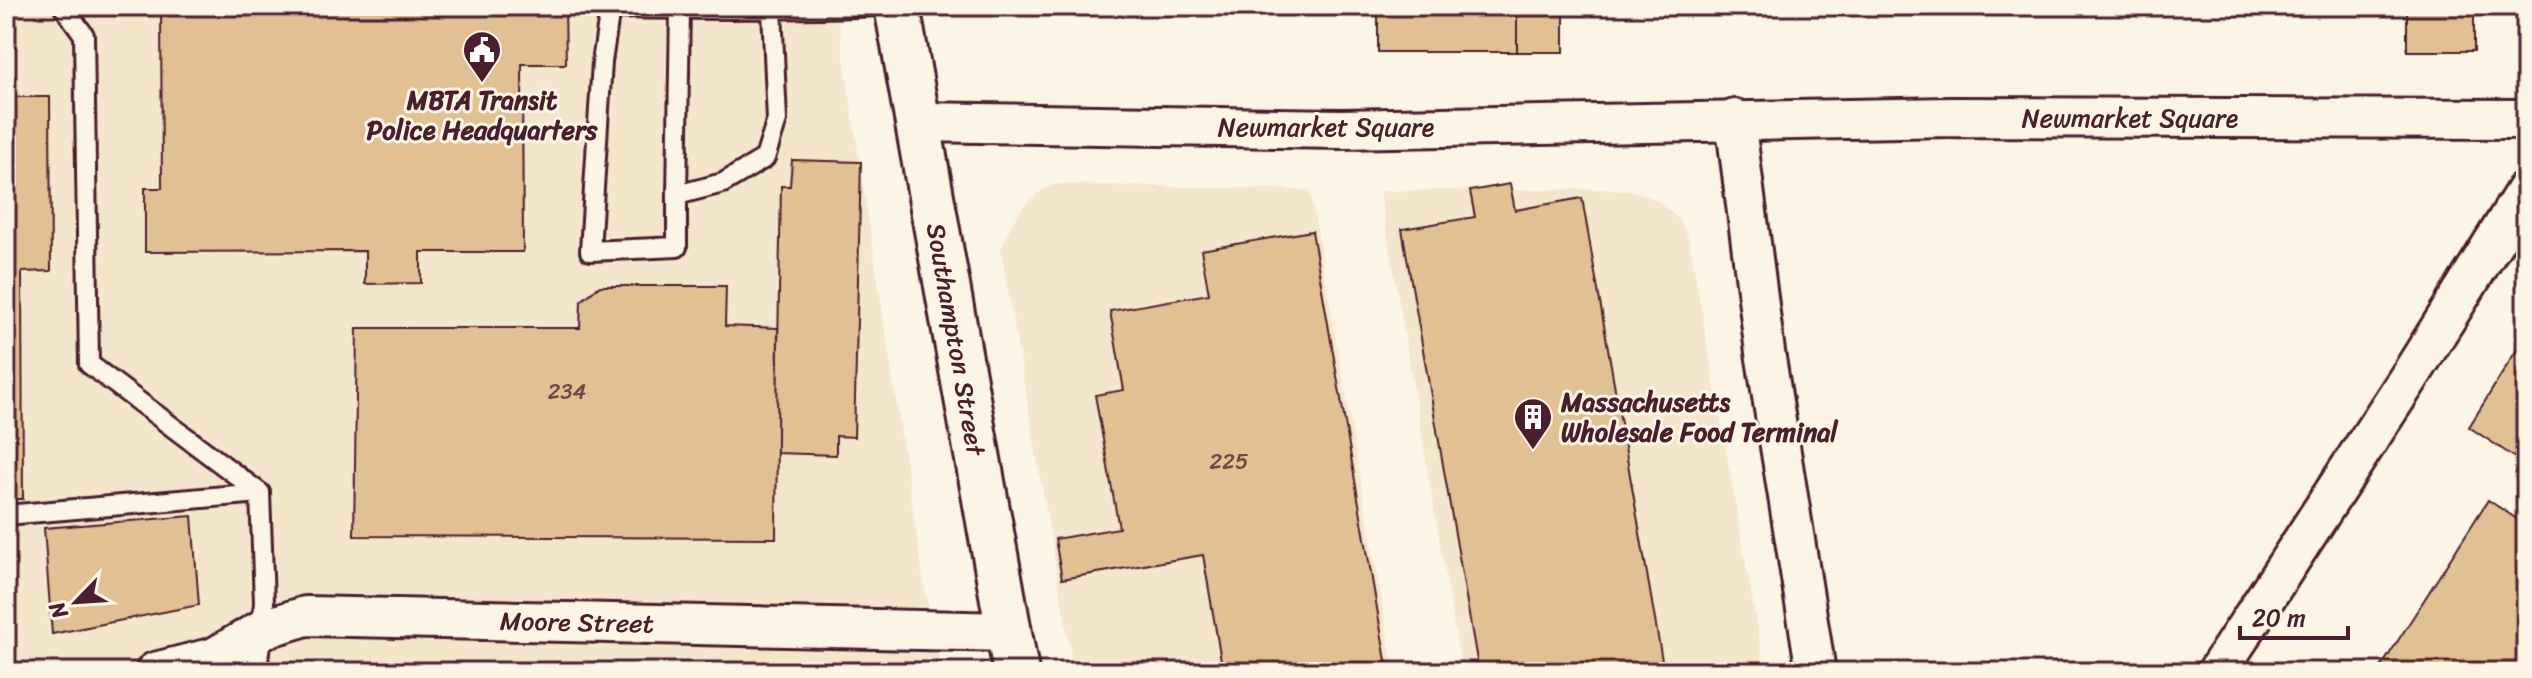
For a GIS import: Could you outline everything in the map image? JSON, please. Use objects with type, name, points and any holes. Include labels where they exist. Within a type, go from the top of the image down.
[{"type":"main road","name":"Southampton Street","points":[[897,6],[1012,652]]},
{"type":"street","name":"Newmarket Square","points":[[917,122],[1341,129],[1735,119],[2526,119]]},
{"type":"street","points":[[1735,119],[1765,352],[1816,672]]},
{"type":"street","points":[[2217,672],[2412,373],[2526,190]]},
{"type":"street","name":"Moore Street","points":[[155,672],[215,657],[263,629],[306,616],[1012,652]]},
{"type":"lane","points":[[63,6],[84,35],[89,364],[260,493]]},
{"type":"lane","points":[[680,9],[677,247],[590,251],[602,62],[610,8],[772,10],[879,6]]},
{"type":"lane","points":[[677,195],[723,183],[765,158],[777,120],[772,10]]},
{"type":"lane","points":[[6,515],[260,493]]},
{"type":"lane","points":[[257,672],[263,629],[260,493]]},
{"type":"shaded area","points":[[6,6],[836,6],[925,590],[942,672],[6,672]]},
{"type":"shaded area","points":[[1056,184],[1310,190],[1394,672],[1074,672],[1001,250],[1010,227],[1024,206],[1038,193]]},
{"type":"shaded area","points":[[1380,191],[1634,191],[1658,201],[1680,220],[1689,240],[1765,672],[1462,672]]},
{"type":"building","points":[[161,6],[565,6],[566,64],[522,64],[523,252],[421,252],[421,283],[365,284],[365,251],[145,252],[145,188],[162,188]]},
{"type":"building","points":[[1378,6],[1517,6],[1517,52],[1378,52]]},
{"type":"building","points":[[1517,6],[1564,6],[1564,52],[1517,52]]},
{"type":"building","points":[[2407,6],[2474,6],[2474,51],[2407,51]]},
{"type":"building","points":[[6,97],[50,97],[51,271],[22,272],[23,499],[6,499]]},
{"type":"building","points":[[792,160],[861,162],[854,437],[836,436],[836,455],[776,453],[781,186],[790,186]]},
{"type":"building","name":"Massachusetts Wholesale Food Terminal","points":[[1510,184],[1515,210],[1582,198],[1664,672],[1479,672],[1402,229],[1475,217],[1470,191]]},
{"type":"building","points":[[1312,231],[1388,672],[1223,672],[1203,555],[1062,579],[1055,539],[1119,528],[1095,395],[1124,390],[1110,311],[1209,294],[1201,250]]},
{"type":"building","points":[[600,286],[726,286],[725,326],[778,328],[776,538],[354,536],[357,328],[580,328],[581,301]]},
{"type":"building","points":[[2526,335],[2526,465],[2469,427]]},
{"type":"building","points":[[2488,500],[2526,525],[2526,672],[2378,672]]},
{"type":"building","points":[[192,516],[199,605],[52,634],[44,528]]},
{"type":"building","points":[[532,669],[746,672],[532,672]]},
{"type":"place","name":"MBTA Transit Police Headquarters","points":[[482,84]]},
{"type":"place","name":"Massachusetts Wholesale Food Terminal","points":[[1533,451]]}]
